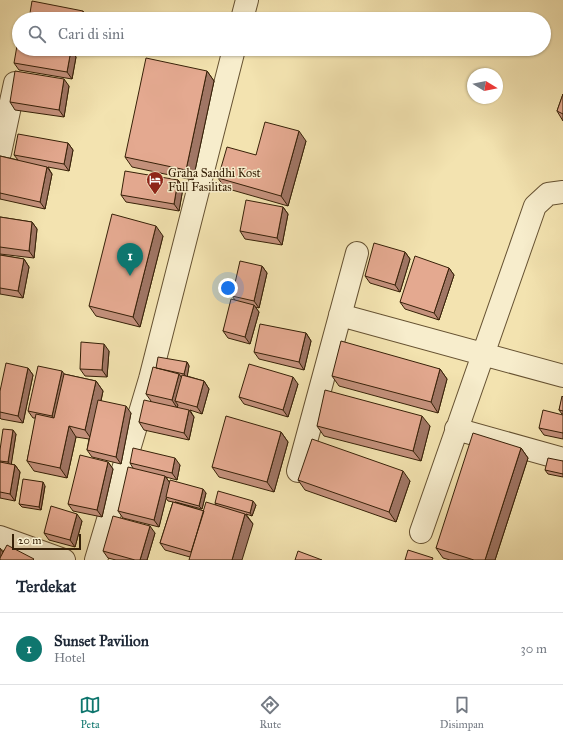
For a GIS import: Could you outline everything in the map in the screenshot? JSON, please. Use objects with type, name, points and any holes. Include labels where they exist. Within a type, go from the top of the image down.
[{"type":"street","points":[[244,12],[247,0]]},
{"type":"street","points":[[96,560],[150,379],[232,56]]},
{"type":"street","points":[[0,153],[15,82]]},
{"type":"street","points":[[420,532],[535,206],[548,194],[563,192]]},
{"type":"street","points":[[298,471],[357,253]]},
{"type":"street","points":[[340,315],[563,376]]},
{"type":"street","points":[[456,428],[563,459]]},
{"type":"street","points":[[0,537],[64,560]]},
{"type":"building","points":[[32,1],[83,11],[83,12],[30,12]]},
{"type":"building","points":[[15,56],[70,56],[67,72],[14,63]]},
{"type":"building","points":[[146,58],[207,71],[186,170],[125,157]]},
{"type":"building","points":[[15,71],[64,79],[59,110],[10,102]]},
{"type":"building","points":[[563,94],[563,114],[557,111]]},
{"type":"building","points":[[265,122],[299,131],[281,196],[218,178],[227,147],[256,155]]},
{"type":"building","points":[[18,134],[68,143],[64,164],[14,155]]},
{"type":"building","points":[[0,156],[47,167],[40,202],[0,193]]},
{"type":"building","name":"Graha Sandhi Kost Full Fasilitas","points":[[125,171],[178,180],[174,204],[121,195]]},
{"type":"building","points":[[246,200],[283,207],[277,238],[240,231]]},
{"type":"building","points":[[112,214],[156,226],[133,317],[89,306]]},
{"type":"building","points":[[0,217],[32,222],[29,251],[0,247]]},
{"type":"building","points":[[374,243],[405,252],[395,285],[365,276]]},
{"type":"building","points":[[0,255],[24,259],[18,291],[0,288]]},
{"type":"building","points":[[415,256],[449,268],[434,313],[400,302]]},
{"type":"building","points":[[240,261],[262,266],[254,301],[232,296]]},
{"type":"building","points":[[231,299],[254,305],[245,337],[223,331]]},
{"type":"building","points":[[260,324],[306,333],[299,362],[254,352]]},
{"type":"building","points":[[341,341],[440,369],[431,402],[332,376]]},
{"type":"building","points":[[81,342],[104,344],[102,370],[80,369]]},
{"type":"building","points":[[158,357],[187,362],[184,374],[156,368]]},
{"type":"building","points":[[6,363],[28,368],[18,416],[0,412],[0,391]]},
{"type":"building","points":[[249,364],[293,377],[283,410],[239,397]]},
{"type":"building","points":[[38,366],[62,371],[52,416],[28,411]]},
{"type":"building","points":[[153,367],[179,374],[172,400],[146,394]]},
{"type":"building","points":[[64,374],[96,381],[85,430],[69,426],[60,468],[27,461],[36,414],[54,418]]},
{"type":"building","points":[[182,375],[204,381],[197,407],[175,401]]},
{"type":"building","points":[[325,390],[422,416],[413,451],[317,426]]},
{"type":"building","points":[[562,396],[563,397],[563,411],[559,410]]},
{"type":"building","points":[[98,400],[126,406],[116,457],[87,450]]},
{"type":"building","points":[[144,400],[189,410],[184,433],[139,422]]},
{"type":"building","points":[[543,410],[563,415],[563,433],[539,428]]},
{"type":"building","points":[[226,416],[281,432],[267,482],[212,467]]},
{"type":"building","points":[[3,429],[13,430],[8,462],[0,461]]},
{"type":"building","points":[[473,433],[521,448],[485,560],[474,560],[436,548]]},
{"type":"building","points":[[312,439],[403,471],[389,512],[298,480]]},
{"type":"building","points":[[133,448],[175,458],[172,473],[130,463]]},
{"type":"building","points":[[80,455],[108,462],[97,510],[68,504]]},
{"type":"building","points":[[548,458],[563,461],[563,474],[545,470]]},
{"type":"building","points":[[0,462],[15,465],[10,494],[0,492]]},
{"type":"building","points":[[128,467],[165,476],[154,520],[118,511]]},
{"type":"building","points":[[23,479],[43,482],[39,507],[19,504]]},
{"type":"building","points":[[170,480],[203,489],[199,506],[166,497]]},
{"type":"building","points":[[218,491],[253,501],[250,513],[215,503]]},
{"type":"building","points":[[173,502],[204,511],[191,552],[160,543]]},
{"type":"building","points":[[206,502],[245,514],[232,560],[189,560]]},
{"type":"building","points":[[51,506],[77,514],[70,540],[44,533]]},
{"type":"building","points":[[113,516],[150,526],[140,560],[103,551]]},
{"type":"building","points":[[7,545],[34,559],[0,560]]},
{"type":"building","points":[[408,550],[433,558],[432,560],[405,560]]},
{"type":"building","points":[[298,551],[322,560],[295,560]]},
{"type":"place","name":"Graha Sandhi Kost Full Fasilitas","points":[[155,195]]},
{"type":"place","name":"Sunset Pavilion","points":[[130,276]]}]
